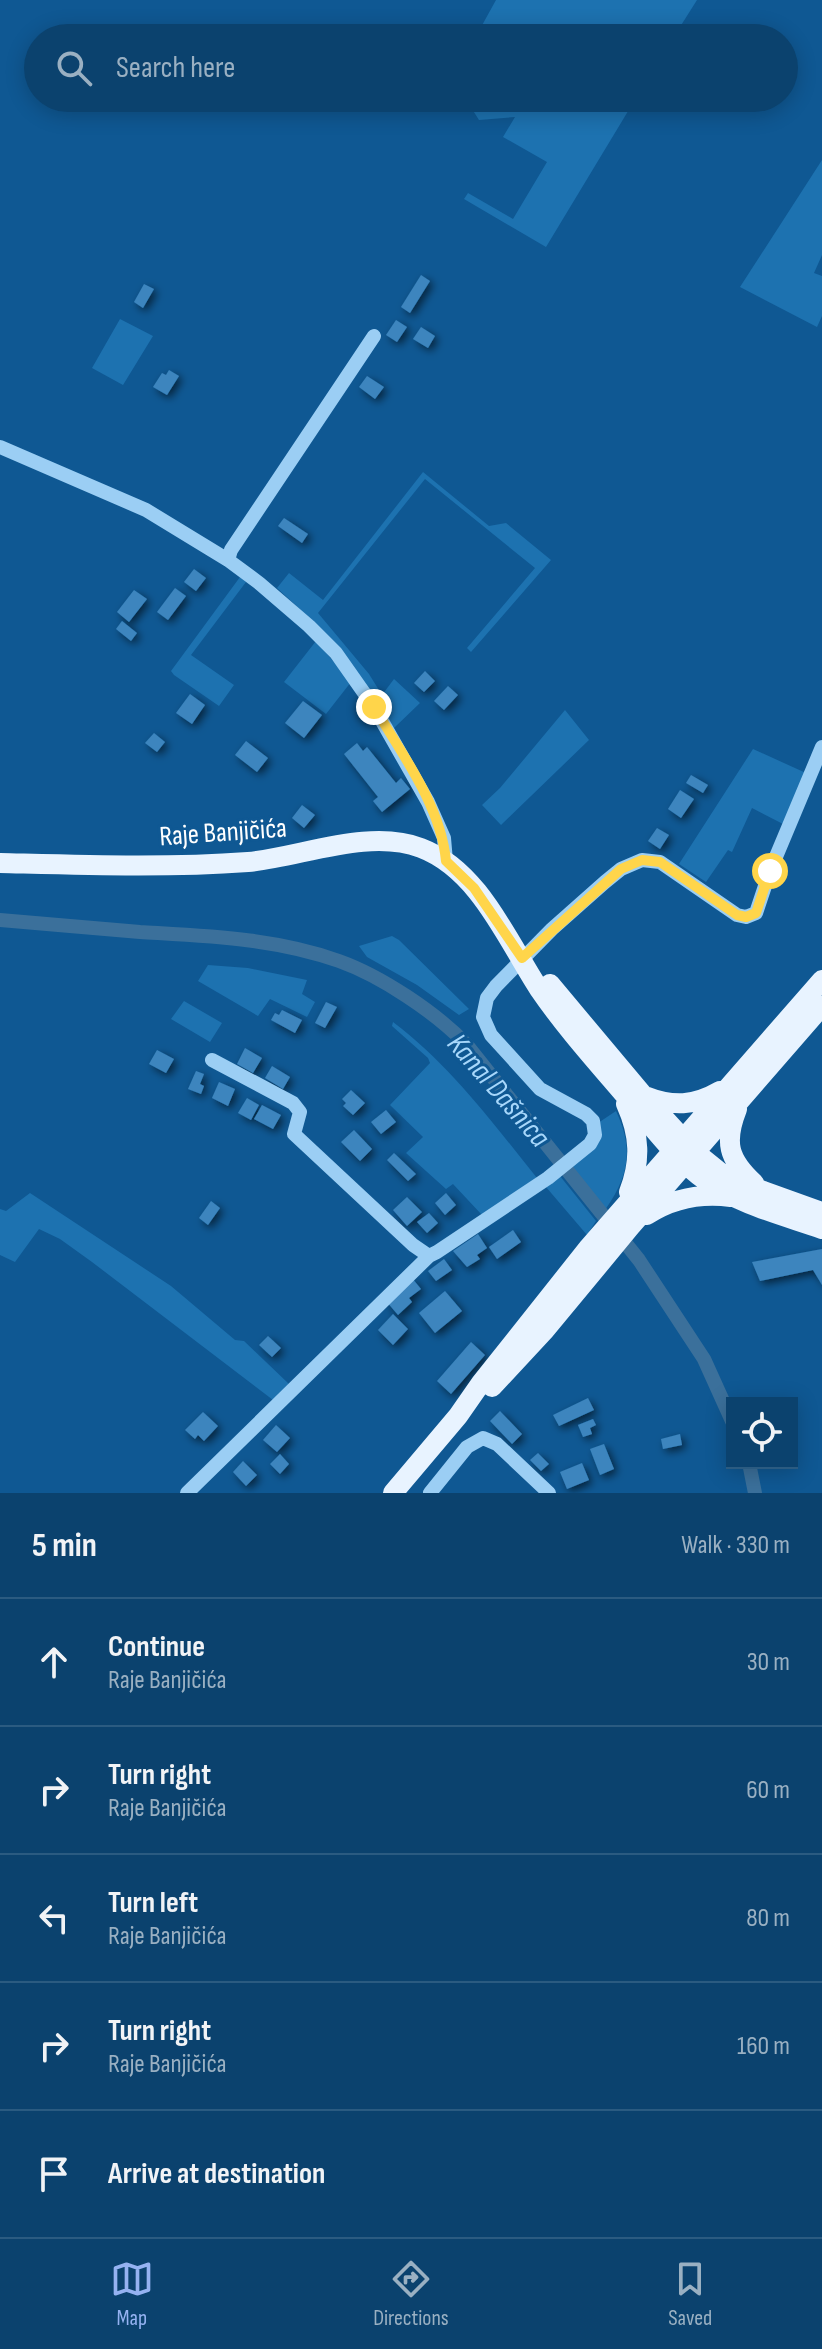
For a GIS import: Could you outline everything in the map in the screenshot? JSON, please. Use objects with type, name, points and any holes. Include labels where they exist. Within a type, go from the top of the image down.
[{"type":"main road","name":"Raje Banjičića","points":[[0,863],[95,866],[249,862],[389,841],[420,848],[446,861],[474,888],[522,958]]},
{"type":"main road","points":[[522,958],[542,992],[617,1086],[684,1151],[721,1173],[822,1212]]},
{"type":"main road","points":[[522,958],[568,1004],[643,1095],[703,1178],[735,1198]]},
{"type":"main road","points":[[393,1493],[458,1416],[514,1364],[596,1253],[734,1094],[822,980]]},
{"type":"main road","points":[[643,1095],[661,1102],[686,1104],[734,1094],[822,1006]]},
{"type":"main road","points":[[617,1086],[635,1125],[639,1158],[624,1221]]},
{"type":"main road","points":[[734,1094],[729,1147],[740,1170],[763,1191]]},
{"type":"main road","points":[[624,1221],[688,1197],[716,1195],[735,1198],[822,1229]]},
{"type":"street","points":[[228,560],[374,336]]},
{"type":"street","points":[[0,447],[146,510],[228,560],[309,626],[336,653],[357,681],[428,802],[444,838],[446,861]]},
{"type":"street","points":[[187,1493],[429,1256],[548,1178],[590,1144],[595,1135],[593,1121],[540,1089],[491,1035],[483,1017],[487,998],[522,958],[613,875],[642,860],[660,862],[737,915],[746,917],[756,913],[770,871],[822,747]]},
{"type":"street","points":[[212,1060],[293,1103],[300,1112],[294,1134],[413,1245],[429,1256]]},
{"type":"street","points":[[430,1493],[467,1447],[483,1438],[497,1444],[549,1493]]},
{"type":"shaded area","points":[[496,0],[697,0],[682,24],[483,24]]},
{"type":"shaded area","points":[[474,112],[628,112],[546,247],[464,199],[468,193],[513,219],[547,162],[503,137],[515,117],[479,120]]},
{"type":"shaded area","points":[[822,160],[822,255],[814,273],[822,276],[822,316],[817,327],[740,287]]},
{"type":"shaded area","points":[[120,319],[153,336],[123,385],[92,368]]},
{"type":"shaded area","points":[[423,472],[489,526],[506,523],[551,560],[471,652],[467,648],[535,568],[425,479],[318,613],[369,674],[382,695],[394,679],[420,703],[394,728],[341,654],[277,588],[289,573],[323,600]]},
{"type":"shaded area","points":[[240,577],[246,582],[191,655],[234,685],[219,706],[171,671]]},
{"type":"shaded area","points":[[316,641],[351,682],[326,714],[284,682]]},
{"type":"shaded area","points":[[565,710],[589,740],[501,825],[482,805]]},
{"type":"shaded area","points":[[753,749],[806,773],[783,824],[752,808],[732,852],[728,850],[706,882],[679,864]]},
{"type":"shaded area","points":[[392,936],[469,1009],[459,1015],[417,985],[367,957],[359,946]]},
{"type":"shaded area","points":[[208,965],[248,968],[307,980],[302,994],[315,1002],[307,1017],[270,999],[258,1016],[198,981]]},
{"type":"shaded area","points":[[184,1001],[222,1023],[210,1042],[171,1019]]},
{"type":"shaded area","points":[[393,1022],[452,1075],[537,1178],[482,1215],[453,1184],[446,1189],[406,1153],[423,1137],[390,1105],[430,1063],[392,1026]]},
{"type":"shaded area","points":[[616,1111],[625,1138],[626,1162],[619,1186],[605,1210],[570,1164],[598,1123]]},
{"type":"shaded area","points":[[560,1176],[596,1221],[587,1235],[546,1187]]},
{"type":"shaded area","points":[[30,1193],[171,1286],[235,1340],[244,1341],[289,1384],[273,1400],[92,1262],[60,1239],[39,1229],[15,1262],[0,1255],[0,1209],[6,1211]]},
{"type":"building","points":[[421,275],[430,281],[410,313],[401,307]]},
{"type":"building","points":[[144,284],[154,289],[143,308],[134,302]]},
{"type":"building","points":[[396,320],[407,327],[397,342],[386,335]]},
{"type":"building","points":[[421,327],[435,336],[428,348],[413,339]]},
{"type":"building","points":[[169,370],[179,376],[167,395],[153,387],[162,373],[166,375]]},
{"type":"building","points":[[367,376],[384,387],[375,399],[359,387]]},
{"type":"building","points":[[284,518],[308,534],[302,543],[278,526]]},
{"type":"building","points":[[194,569],[206,578],[196,591],[184,582]]},
{"type":"building","points":[[175,588],[186,596],[168,620],[157,612]]},
{"type":"building","points":[[134,590],[147,599],[129,622],[117,612]]},
{"type":"building","points":[[122,621],[137,633],[131,641],[116,629]]},
{"type":"building","points":[[425,671],[435,681],[424,692],[414,683]]},
{"type":"building","points":[[448,686],[458,695],[444,710],[434,701]]},
{"type":"building","points":[[190,694],[205,705],[192,724],[176,713]]},
{"type":"building","points":[[303,701],[322,715],[304,738],[285,723]]},
{"type":"building","points":[[154,733],[165,742],[157,752],[145,743]]},
{"type":"building","points":[[246,741],[268,758],[257,772],[235,755]]},
{"type":"building","points":[[357,743],[363,751],[367,747],[396,783],[401,778],[410,789],[382,812],[373,801],[378,797],[344,754]]},
{"type":"building","points":[[691,775],[708,785],[703,793],[686,783]]},
{"type":"building","points":[[680,790],[694,799],[681,818],[668,809]]},
{"type":"building","points":[[302,805],[315,815],[304,828],[292,818]]},
{"type":"building","points":[[657,828],[669,835],[660,849],[648,841]]},
{"type":"building","points":[[326,1002],[337,1007],[325,1028],[315,1023]]},
{"type":"building","points":[[282,1010],[302,1020],[295,1033],[271,1020],[275,1013],[279,1015]]},
{"type":"building","points":[[245,1048],[262,1058],[253,1073],[237,1064]]},
{"type":"building","points":[[157,1050],[174,1059],[166,1073],[149,1064]]},
{"type":"building","points":[[272,1066],[290,1077],[283,1089],[265,1078]]},
{"type":"building","points":[[196,1071],[204,1074],[200,1084],[204,1086],[201,1094],[188,1089]]},
{"type":"building","points":[[219,1082],[235,1089],[228,1106],[212,1098]]},
{"type":"building","points":[[351,1090],[365,1103],[353,1115],[343,1106],[346,1103],[342,1099]]},
{"type":"building","points":[[247,1098],[259,1105],[251,1120],[238,1113]]},
{"type":"building","points":[[262,1105],[281,1115],[273,1129],[254,1119]]},
{"type":"building","points":[[386,1110],[396,1122],[381,1134],[371,1122]]},
{"type":"building","points":[[354,1130],[372,1149],[360,1161],[341,1142]]},
{"type":"building","points":[[394,1153],[416,1174],[408,1181],[387,1160]]},
{"type":"building","points":[[446,1193],[456,1205],[445,1215],[435,1203]]},
{"type":"building","points":[[407,1197],[422,1212],[407,1226],[393,1210]]},
{"type":"building","points":[[211,1201],[220,1208],[208,1225],[199,1218]]},
{"type":"building","points":[[429,1213],[438,1223],[427,1233],[417,1222]]},
{"type":"building","points":[[513,1230],[521,1242],[497,1259],[489,1247]]},
{"type":"building","points":[[478,1234],[487,1248],[477,1255],[480,1259],[467,1267],[453,1251]]},
{"type":"building","points":[[822,1249],[822,1285],[813,1270],[760,1281],[752,1262]]},
{"type":"building","points":[[444,1259],[452,1270],[436,1281],[428,1271]]},
{"type":"building","points":[[412,1278],[421,1289],[409,1298],[412,1302],[398,1315],[386,1301]]},
{"type":"building","points":[[445,1291],[462,1311],[435,1333],[419,1313]]},
{"type":"building","points":[[393,1314],[408,1329],[393,1345],[378,1330]]},
{"type":"building","points":[[268,1336],[281,1348],[272,1357],[259,1345]]},
{"type":"building","points":[[471,1342],[485,1355],[451,1394],[437,1381]]},
{"type":"building","points":[[588,1398],[594,1410],[559,1426],[553,1415]]},
{"type":"building","points":[[500,1411],[522,1434],[512,1444],[490,1421]]},
{"type":"building","points":[[203,1412],[218,1426],[204,1441],[198,1435],[195,1439],[185,1430]]},
{"type":"building","points":[[593,1419],[596,1425],[590,1428],[592,1434],[583,1437],[578,1425]]},
{"type":"building","points":[[276,1425],[290,1438],[277,1452],[263,1440]]},
{"type":"building","points":[[680,1434],[682,1445],[663,1449],[661,1439]]},
{"type":"building","points":[[604,1444],[614,1469],[600,1475],[590,1449]]},
{"type":"building","points":[[538,1453],[549,1464],[541,1471],[530,1460]]},
{"type":"building","points":[[280,1454],[289,1464],[280,1474],[270,1464]]},
{"type":"building","points":[[243,1461],[257,1475],[246,1486],[233,1472]]},
{"type":"building","points":[[582,1463],[589,1480],[567,1489],[560,1472]]},
{"type":"waterway","name":"Kanal Dašnica","points":[[0,920],[216,937],[290,947],[339,961],[407,996],[466,1044],[639,1260],[704,1359],[726,1408]]},
{"type":"waterway","name":"Kanal Dašnica","points":[[750,1469],[755,1493]]},
{"type":"route","points":[[374,707],[428,802],[444,838],[446,861],[474,888],[522,958],[621,869],[642,860],[660,862],[737,915],[746,917],[756,913],[770,871]]}]
